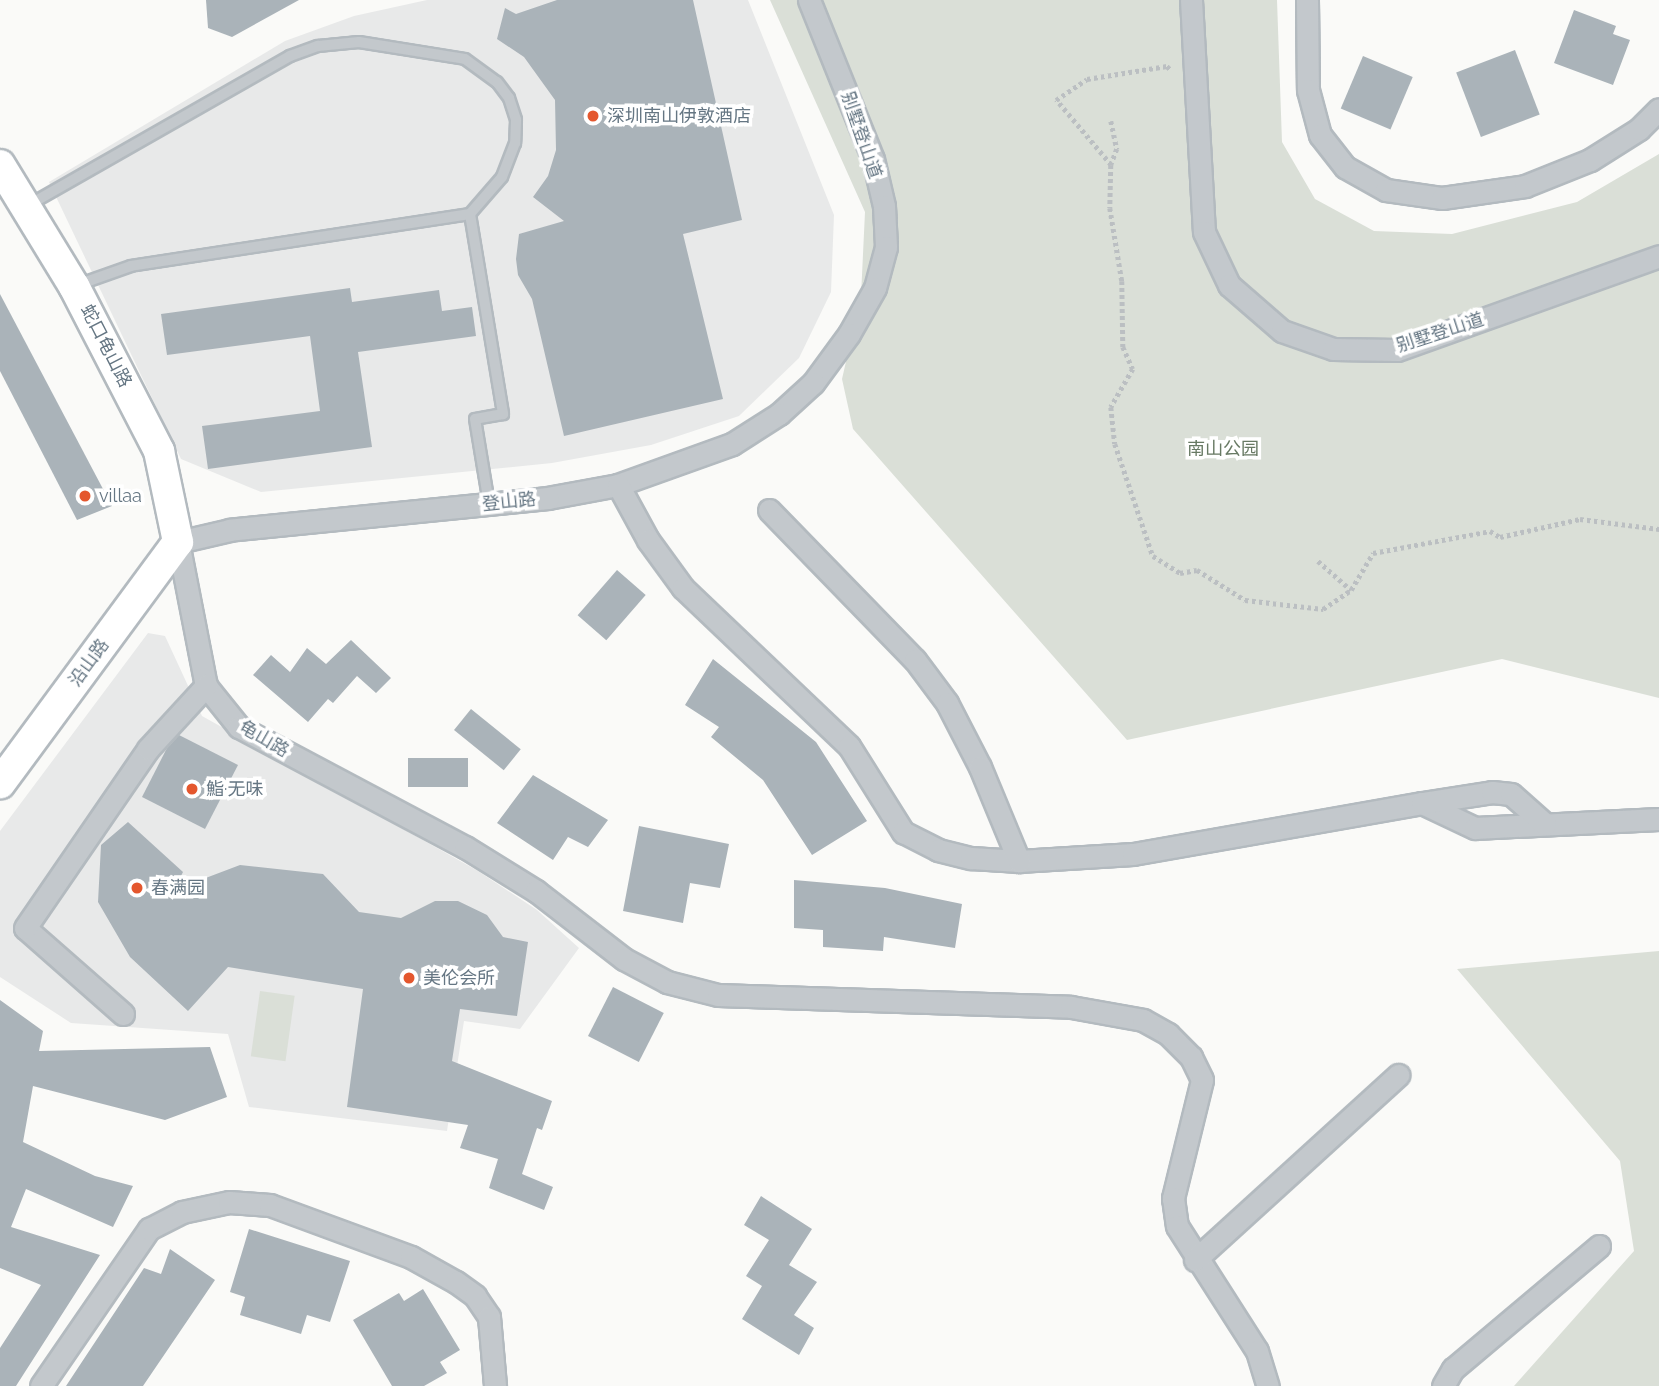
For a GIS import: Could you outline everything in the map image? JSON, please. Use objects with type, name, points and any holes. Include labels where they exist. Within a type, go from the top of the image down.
[{"type":"street","name":"别墅登山道","points":[[809,0],[873,159],[884,206],[886,247],[875,288],[849,334],[813,383]]},
{"type":"street","name":"别墅登山道","points":[[1191,0],[1203,232],[1229,285],[1282,331],[1333,349],[1397,350],[1659,256]]},
{"type":"street","points":[[1307,0],[1308,90],[1320,135],[1345,167],[1386,190],[1442,198],[1525,186],[1590,160],[1639,129],[1659,108]]},
{"type":"street","name":"蛇口龟山路","points":[[0,164],[75,286],[159,451],[178,542]]},
{"type":"street","name":"登山路","points":[[178,542],[230,530],[489,504],[618,485],[732,444],[779,414],[813,383]]},
{"type":"street","points":[[618,485],[648,540],[683,588],[849,746],[903,832],[938,850],[971,858],[1019,861],[1133,854],[1492,792],[1511,794],[1545,824]]},
{"type":"street","points":[[769,510],[915,660],[947,703],[980,767],[1019,861]]},
{"type":"street","name":"龟山路","points":[[178,542],[206,686],[239,727],[465,847],[536,891],[624,959],[667,982],[718,995],[1071,1007],[1124,1014],[1168,1034],[1191,1057],[1202,1080],[1173,1198],[1177,1226],[1195,1260]]},
{"type":"street","name":"沿山路","points":[[0,783],[178,542]]},
{"type":"street","points":[[123,1014],[25,928],[148,750],[206,686]]},
{"type":"street","points":[[1422,803],[1475,828],[1659,819]]},
{"type":"street","points":[[1268,1386],[1257,1351],[1195,1260],[1398,1075]]},
{"type":"street","points":[[41,1386],[149,1229],[182,1212],[229,1202],[270,1205],[411,1257],[456,1282],[475,1296],[489,1317],[495,1386]]},
{"type":"street","points":[[1443,1386],[1453,1369],[1599,1246]]},
{"type":"lane","points":[[26,207],[290,56],[318,46],[359,42],[465,59],[498,82],[509,98],[516,120],[515,143],[502,177],[470,214],[131,266],[75,286]]},
{"type":"lane","points":[[470,214],[503,414],[475,419],[489,504]]},
{"type":"path","points":[[1111,165],[1056,100],[1087,79],[1167,66],[1194,97]]},
{"type":"path","points":[[1111,121],[1117,149],[1111,165],[1110,208],[1122,281],[1123,347],[1133,369],[1111,407],[1115,444],[1153,556],[1180,573],[1197,570],[1245,600],[1322,609],[1351,590],[1373,553],[1490,531],[1500,537],[1580,519],[1659,529]]},
{"type":"path","points":[[1318,561],[1351,590]]},
{"type":"shaded area","points":[[427,0],[748,0],[834,215],[831,292],[799,358],[739,416],[651,445],[552,463],[261,492],[181,459],[49,182],[285,41],[354,16]]},
{"type":"shaded area","points":[[148,633],[165,636],[202,716],[478,871],[537,910],[579,948],[520,1029],[464,1021],[447,1131],[249,1107],[228,1034],[71,1023],[0,977],[0,831]]},
{"type":"green space","name":"南山公园","points":[[770,0],[1277,0],[1282,142],[1315,199],[1374,231],[1452,234],[1577,202],[1659,154],[1659,698],[1502,659],[1127,740],[853,429],[842,379],[861,296],[865,212]]},
{"type":"green space","points":[[1659,951],[1659,1386],[1514,1386],[1634,1251],[1620,1161],[1457,969]]},
{"type":"green space","points":[[260,991],[295,996],[285,1061],[251,1056]]},
{"type":"building","points":[[206,0],[299,0],[232,37],[208,28]]},
{"type":"building","points":[[557,0],[693,0],[742,220],[683,234],[723,399],[564,436],[532,299],[518,275],[516,259],[519,234],[564,221],[533,197],[548,176],[556,150],[555,100],[524,57],[497,39],[505,8],[516,14]]},
{"type":"building","points":[[1574,10],[1616,26],[1613,34],[1630,40],[1613,85],[1554,63]]},
{"type":"building","points":[[1515,50],[1540,114],[1481,137],[1456,73]]},
{"type":"building","points":[[1363,56],[1413,77],[1390,130],[1341,108]]},
{"type":"building","points":[[350,288],[352,302],[439,290],[442,311],[472,307],[476,336],[358,352],[372,447],[208,469],[202,426],[320,411],[310,336],[167,355],[161,314]]},
{"type":"building","points":[[0,294],[112,506],[77,520],[0,371]]},
{"type":"building","points":[[617,570],[646,595],[606,640],[578,615]]},
{"type":"building","points":[[351,640],[391,678],[376,693],[357,676],[333,703],[328,699],[308,722],[253,675],[271,655],[290,672],[307,648],[326,664]]},
{"type":"building","points":[[713,659],[816,742],[867,821],[812,855],[763,780],[711,737],[719,727],[685,705]]},
{"type":"building","points":[[471,709],[521,749],[504,770],[454,730]]},
{"type":"building","points":[[179,735],[238,765],[205,829],[142,797],[167,748]]},
{"type":"building","points":[[408,758],[468,758],[468,787],[408,787]]},
{"type":"building","points":[[533,775],[608,820],[588,847],[568,837],[553,860],[497,823]]},
{"type":"building","name":"美伦会所","points":[[128,822],[183,872],[174,890],[240,865],[323,874],[359,912],[401,918],[435,901],[458,901],[487,915],[503,937],[528,942],[517,1016],[460,1009],[452,1061],[552,1101],[542,1130],[537,1128],[522,1174],[553,1187],[544,1210],[489,1188],[498,1159],[460,1148],[468,1125],[347,1107],[363,989],[228,967],[188,1011],[130,957],[98,902],[101,845]]},
{"type":"building","points":[[639,826],[729,844],[720,888],[690,883],[683,923],[623,911]]},
{"type":"building","points":[[794,880],[885,888],[962,904],[955,948],[884,937],[883,951],[823,947],[823,930],[794,928]]},
{"type":"building","points":[[613,987],[664,1013],[639,1062],[588,1036]]},
{"type":"building","points":[[0,1000],[43,1031],[39,1051],[210,1047],[227,1097],[165,1120],[33,1086],[23,1142],[95,1176],[133,1186],[113,1227],[26,1189],[11,1227],[100,1255],[16,1386],[0,1386],[0,1348],[41,1285],[0,1268]]},
{"type":"building","points":[[761,1196],[812,1229],[789,1265],[817,1282],[794,1315],[814,1328],[799,1355],[742,1319],[762,1286],[746,1276],[769,1240],[744,1225]]},
{"type":"building","points":[[249,1229],[350,1261],[330,1322],[307,1315],[301,1334],[240,1315],[245,1297],[230,1292]]},
{"type":"building","points":[[170,1249],[215,1280],[143,1386],[66,1386],[144,1268],[161,1274]]},
{"type":"building","points":[[423,1289],[460,1350],[440,1362],[447,1373],[424,1386],[392,1386],[353,1320],[399,1293],[404,1301]]},
{"type":"place","name":"深圳南山伊敦酒店","points":[[593,116]]},
{"type":"place","name":"villaa","points":[[85,496]]},
{"type":"place","name":"鮨·无味","points":[[192,789]]},
{"type":"place","name":"春满园","points":[[137,888]]},
{"type":"place","name":"美伦会所","points":[[409,978]]}]
